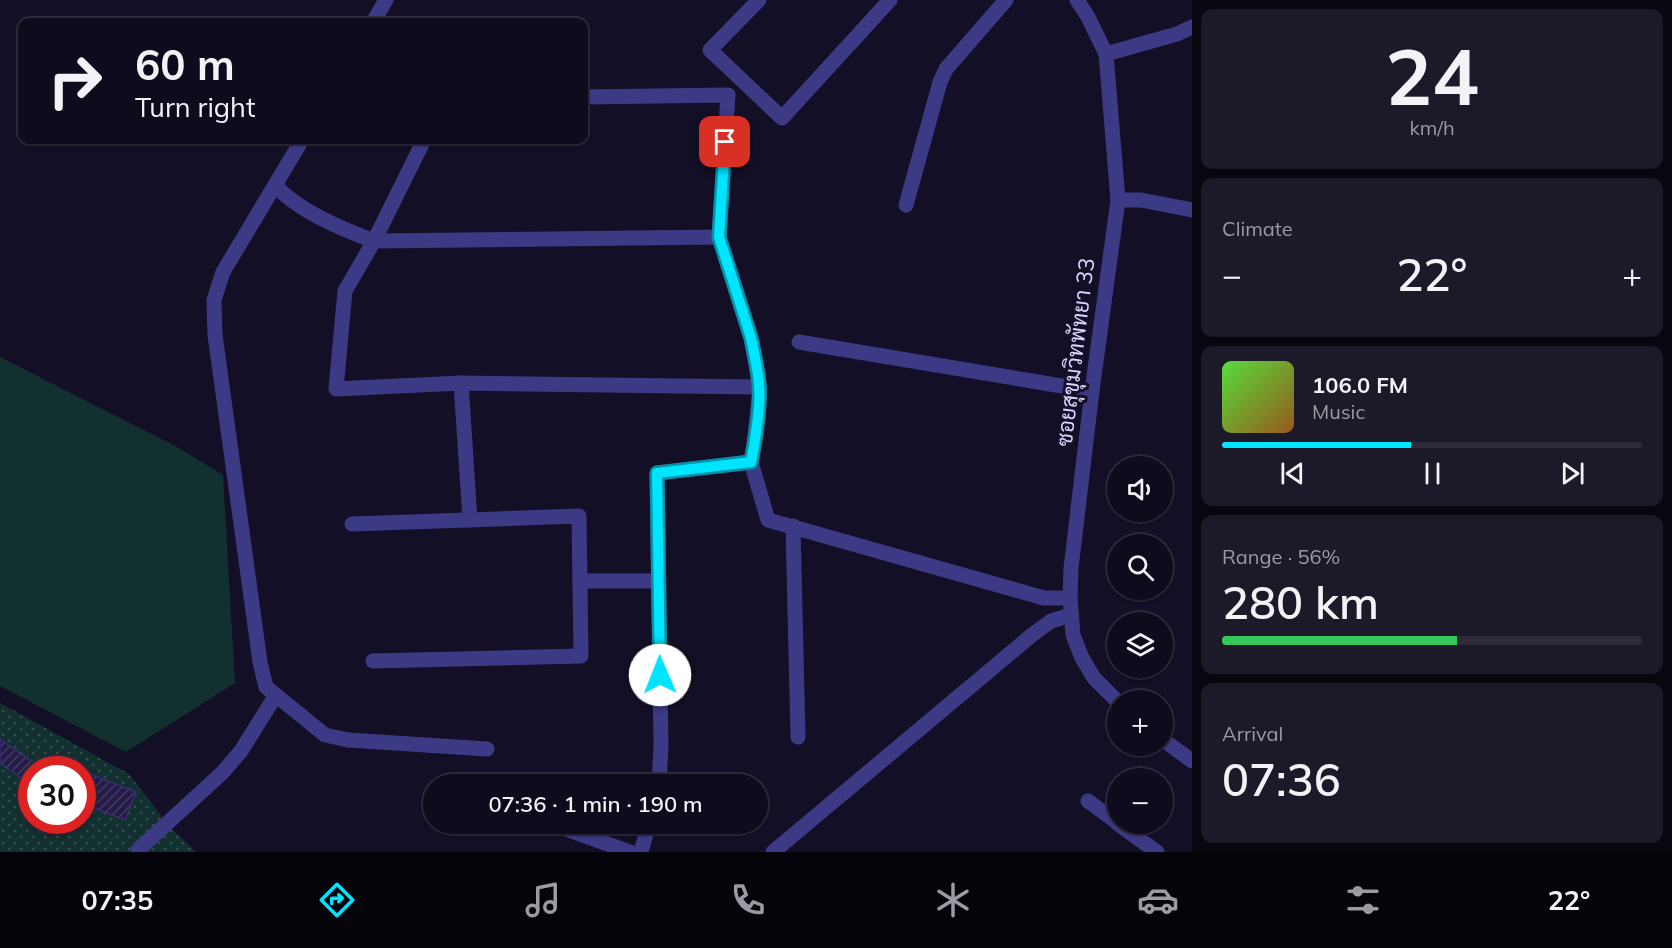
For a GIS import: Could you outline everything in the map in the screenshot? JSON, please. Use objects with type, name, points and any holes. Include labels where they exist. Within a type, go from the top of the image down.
[{"type":"street","points":[[375,18],[386,0]]},
{"type":"street","points":[[759,0],[710,50],[782,118],[890,0]]},
{"type":"street","points":[[906,205],[940,82],[946,69],[1006,0]]},
{"type":"street","name":"ซอยสุขุมวิทพัทยา 33","points":[[1077,0],[1088,16],[1106,54],[1118,200],[1092,391],[1071,568],[1070,597],[1073,635],[1082,658],[1094,678],[1107,691]]},
{"type":"street","points":[[1106,54],[1177,34],[1192,27]]},
{"type":"street","points":[[588,97],[728,95],[719,237],[751,338],[760,387],[751,462],[768,520],[1044,598],[1070,597]]},
{"type":"street","points":[[300,144],[223,272],[214,300],[217,346],[260,662],[266,687],[325,735],[348,740],[487,749]]},
{"type":"street","points":[[422,144],[374,241],[345,291],[336,389],[461,383],[760,387]]},
{"type":"street","points":[[275,185],[287,198],[351,232],[374,241],[719,237]]},
{"type":"street","points":[[1118,200],[1141,200],[1192,210]]},
{"type":"street","points":[[799,342],[1092,391]]},
{"type":"street","points":[[461,383],[470,520]]},
{"type":"street","points":[[659,774],[657,473],[751,462]]},
{"type":"street","points":[[352,524],[579,516],[581,656],[373,661]]},
{"type":"street","points":[[793,526],[798,737]]},
{"type":"street","points":[[580,581],[658,581]]},
{"type":"street","points":[[773,852],[1032,635],[1051,621],[1071,615]]},
{"type":"street","points":[[138,850],[222,772],[241,751],[276,695]]},
{"type":"street","points":[[1173,747],[1192,761]]},
{"type":"street","points":[[1088,801],[1107,815]]},
{"type":"street","points":[[580,834],[630,852]]},
{"type":"street","points":[[641,852],[646,834]]},
{"type":"street","points":[[1133,834],[1157,852]]},
{"type":"green space","points":[[0,357],[179,448],[223,475],[235,683],[126,752],[0,686]]},
{"type":"green space","points":[[0,703],[129,774],[171,828],[196,852],[0,852]]},
{"type":"building","points":[[0,739],[24,756],[18,756],[18,776],[0,763]]},
{"type":"building","points":[[96,776],[136,792],[125,820],[96,809]]},
{"type":"route","points":[[660,675],[657,473],[751,462],[754,446],[760,387],[751,338],[719,237],[725,142]]}]
